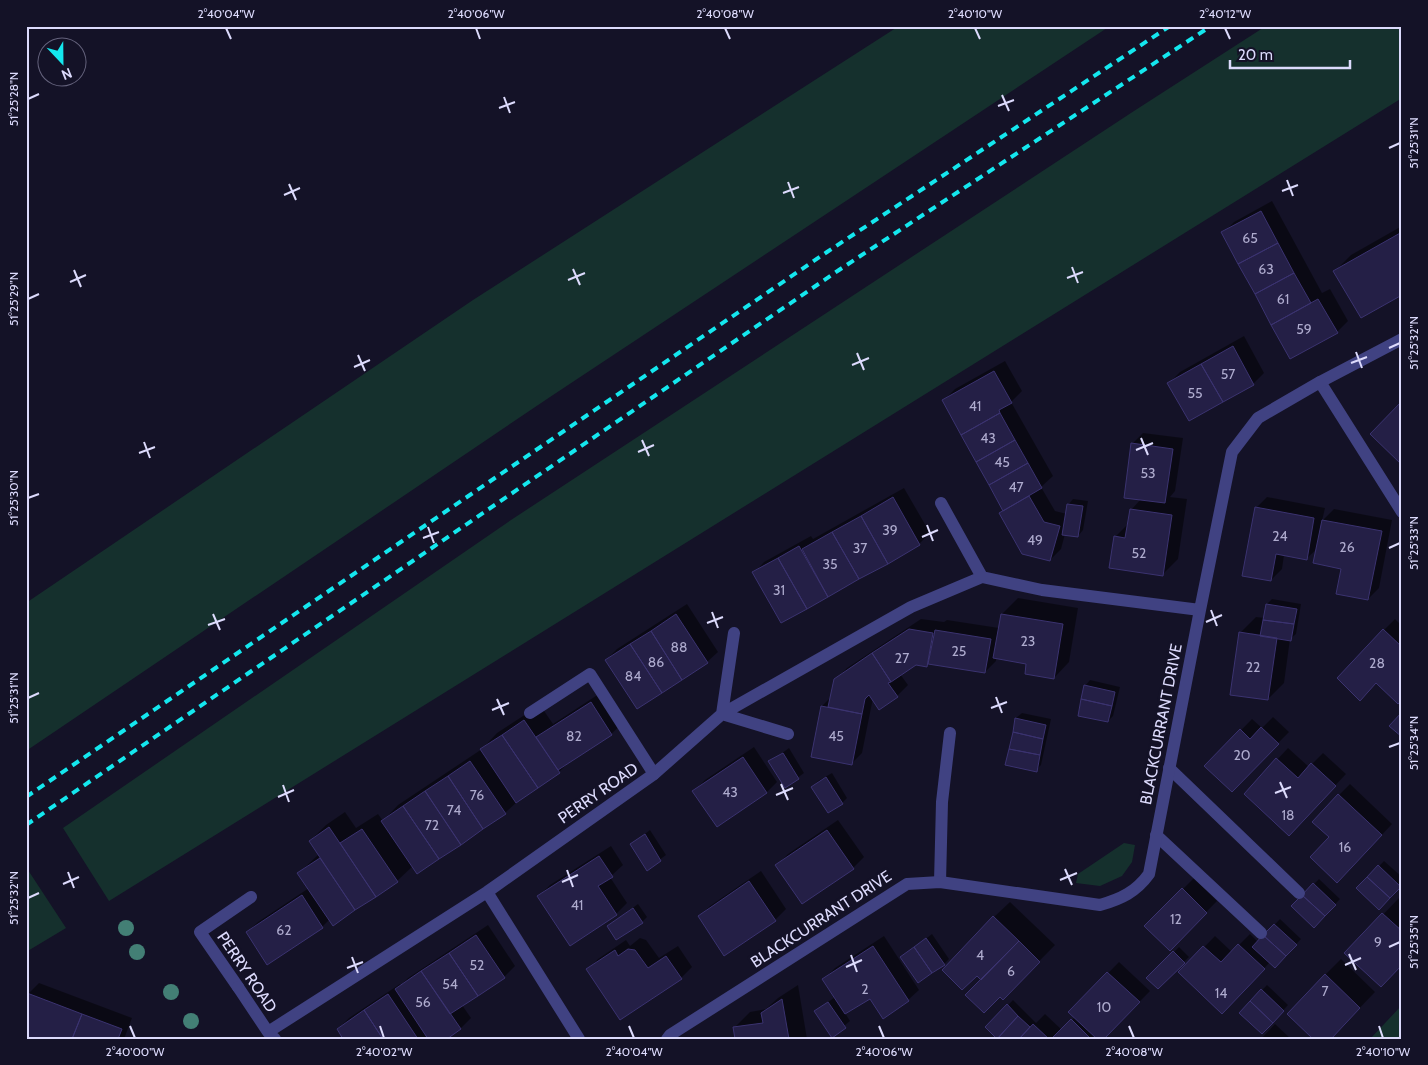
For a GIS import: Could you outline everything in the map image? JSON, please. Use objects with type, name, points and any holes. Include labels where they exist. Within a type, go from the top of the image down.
[{"type":"street","name":"BLACKCURRANT DRIVE","points":[[667,1039],[670,1035],[907,884],[940,882],[1100,905],[1115,901],[1141,885],[1149,874],[1232,452],[1258,418],[1320,382],[1402,339]]},
{"type":"street","points":[[1320,382],[1402,512]]},
{"type":"street","points":[[941,502],[982,577],[1042,590],[1200,610]]},
{"type":"street","name":"PERRY ROAD","points":[[252,897],[200,932],[272,1036],[487,892],[654,774],[722,714],[911,607],[982,577]]},
{"type":"street","points":[[734,633],[722,714],[788,734]]},
{"type":"street","points":[[530,713],[590,674],[654,774]]},
{"type":"street","points":[[940,882],[942,802],[950,733]]},
{"type":"street","points":[[1169,768],[1299,893]]},
{"type":"street","points":[[1156,835],[1261,933]]},
{"type":"street","points":[[487,892],[579,1039]]},
{"type":"green space","points":[[899,26],[1110,26],[550,397],[26,751],[26,603],[473,300]]},
{"type":"green space","points":[[1266,26],[1402,26],[1402,98],[109,901],[63,828],[511,520]]},
{"type":"green space","points":[[1124,843],[1135,845],[1132,862],[1122,876],[1100,886],[1076,883],[1078,874]]},
{"type":"green space","points":[[26,867],[66,928],[26,952]]},
{"type":"green space","points":[[1402,1005],[1402,1039],[1370,1039]]},
{"type":"building","points":[[1261,211],[1278,243],[1238,264],[1221,232]]},
{"type":"building","points":[[1402,232],[1402,295],[1361,318],[1333,271]]},
{"type":"building","points":[[1278,243],[1294,273],[1255,294],[1238,264]]},
{"type":"building","points":[[1294,273],[1311,303],[1271,325],[1255,294]]},
{"type":"building","points":[[1318,299],[1338,333],[1290,359],[1271,325]]},
{"type":"building","points":[[1233,346],[1254,385],[1223,402],[1201,364]]},
{"type":"building","points":[[1201,364],[1223,402],[1189,421],[1167,383]]},
{"type":"building","points":[[994,371],[1012,403],[999,410],[1000,413],[961,435],[942,400]]},
{"type":"building","points":[[1402,401],[1402,465],[1370,434]]},
{"type":"building","points":[[1000,413],[1015,440],[976,462],[961,435]]},
{"type":"building","points":[[1015,440],[1028,463],[989,485],[976,462]]},
{"type":"building","points":[[1131,443],[1173,449],[1165,503],[1124,498]]},
{"type":"building","points":[[1028,463],[1042,488],[1003,511],[989,485]]},
{"type":"building","points":[[1029,496],[1044,522],[1060,526],[1050,561],[1022,554],[999,513]]},
{"type":"building","points":[[893,497],[920,545],[888,564],[861,516]]},
{"type":"building","points":[[1067,504],[1083,506],[1078,537],[1062,535]]},
{"type":"building","points":[[1255,507],[1314,518],[1307,560],[1276,554],[1271,581],[1242,576]]},
{"type":"building","points":[[1130,509],[1172,515],[1163,576],[1109,568],[1114,536],[1125,538]]},
{"type":"building","points":[[861,516],[888,564],[859,579],[832,532]]},
{"type":"building","points":[[1322,520],[1382,531],[1368,600],[1336,594],[1341,569],[1313,563]]},
{"type":"building","points":[[832,532],[859,579],[828,597],[802,549]]},
{"type":"building","points":[[799,546],[828,597],[807,609],[778,558]]},
{"type":"building","points":[[778,558],[807,609],[781,623],[752,572]]},
{"type":"building","points":[[1266,604],[1297,609],[1294,624],[1263,620]]},
{"type":"building","points":[[676,614],[708,663],[682,680],[651,631]]},
{"type":"building","points":[[1001,614],[1063,624],[1054,679],[1025,674],[1026,664],[993,658]]},
{"type":"building","points":[[1263,620],[1294,624],[1291,641],[1260,636]]},
{"type":"building","points":[[909,629],[933,633],[927,667],[916,665],[891,682],[872,653]]},
{"type":"building","points":[[1383,629],[1402,647],[1402,700],[1398,704],[1376,683],[1360,701],[1337,678]]},
{"type":"building","points":[[935,630],[991,639],[985,673],[928,664]]},
{"type":"building","points":[[651,631],[682,680],[662,693],[630,644]]},
{"type":"building","points":[[1239,632],[1277,638],[1268,700],[1230,695]]},
{"type":"building","points":[[630,644],[662,693],[637,709],[605,660]]},
{"type":"building","points":[[872,653],[891,682],[888,683],[898,697],[879,710],[869,695],[865,699],[862,714],[828,707],[834,679]]},
{"type":"building","points":[[1084,685],[1115,692],[1112,706],[1081,699]]},
{"type":"building","points":[[1081,699],[1112,706],[1108,722],[1078,716]]},
{"type":"building","points":[[591,702],[612,735],[558,770],[536,737]]},
{"type":"building","points":[[821,706],[862,714],[852,765],[811,757]]},
{"type":"building","points":[[1402,712],[1402,737],[1389,726]]},
{"type":"building","points":[[1015,718],[1046,725],[1043,739],[1013,732]]},
{"type":"building","points":[[524,720],[560,773],[538,788],[502,735]]},
{"type":"building","points":[[1261,727],[1279,744],[1232,792],[1204,766],[1240,729],[1250,739]]},
{"type":"building","points":[[1013,732],[1043,739],[1040,755],[1009,749]]},
{"type":"building","points":[[502,735],[538,788],[516,803],[480,749]]},
{"type":"building","points":[[1009,749],[1040,755],[1037,772],[1005,765]]},
{"type":"building","points":[[783,753],[799,779],[785,788],[768,761]]},
{"type":"building","points":[[743,757],[767,793],[717,827],[692,791]]},
{"type":"building","points":[[1276,758],[1298,778],[1311,763],[1336,786],[1289,836],[1244,794]]},
{"type":"building","points":[[470,761],[506,814],[483,829],[448,776]]},
{"type":"building","points":[[448,776],[483,829],[461,845],[425,791]]},
{"type":"building","points":[[826,777],[843,804],[828,813],[811,787]]},
{"type":"building","points":[[425,791],[461,845],[439,859],[403,806]]},
{"type":"building","points":[[1338,794],[1382,835],[1337,883],[1310,857],[1329,837],[1312,822]]},
{"type":"building","points":[[403,806],[439,859],[417,874],[381,821]]},
{"type":"building","points":[[329,827],[376,897],[355,910],[309,841]]},
{"type":"building","points":[[362,829],[398,882],[376,897],[340,843]]},
{"type":"building","points":[[827,830],[854,869],[802,904],[775,865]]},
{"type":"building","points":[[645,834],[661,861],[647,871],[630,844]]},
{"type":"building","points":[[599,856],[613,877],[598,886],[617,915],[570,946],[537,896]]},
{"type":"building","points":[[320,858],[355,910],[333,926],[297,873]]},
{"type":"building","points":[[1378,865],[1401,887],[1390,898],[1367,877]]},
{"type":"building","points":[[1367,877],[1390,898],[1379,910],[1356,888]]},
{"type":"building","points":[[749,881],[776,921],[724,956],[698,916]]},
{"type":"building","points":[[1313,883],[1336,905],[1325,916],[1302,895]]},
{"type":"building","points":[[1182,888],[1207,913],[1170,951],[1144,926]]},
{"type":"building","points":[[302,895],[323,928],[267,965],[246,932]]},
{"type":"building","points":[[1302,895],[1325,916],[1314,928],[1291,906]]},
{"type":"building","points":[[633,908],[643,923],[616,940],[607,926]]},
{"type":"building","points":[[1382,913],[1402,931],[1402,965],[1381,987],[1344,953]]},
{"type":"building","points":[[993,916],[1019,941],[981,980],[977,976],[962,990],[942,970]]},
{"type":"building","points":[[1274,924],[1297,945],[1286,956],[1263,935]]},
{"type":"building","points":[[476,935],[505,978],[478,996],[449,953]]},
{"type":"building","points":[[1263,935],[1286,956],[1275,968],[1252,947]]},
{"type":"building","points":[[926,938],[945,965],[932,973],[914,947]]},
{"type":"building","points":[[1019,941],[1040,962],[1003,1000],[1000,997],[984,1013],[965,995]]},
{"type":"building","points":[[1238,944],[1265,969],[1222,1014],[1178,972],[1203,946],[1221,962]]},
{"type":"building","points":[[873,946],[909,1001],[883,1019],[870,999],[845,1014],[822,979]]},
{"type":"building","points":[[914,947],[932,973],[918,983],[900,957]]},
{"type":"building","points":[[628,949],[635,950],[648,968],[666,956],[682,979],[620,1020],[586,969],[615,950],[618,956]]},
{"type":"building","points":[[1173,951],[1185,963],[1158,989],[1146,978]]},
{"type":"building","points":[[449,953],[478,996],[450,1014],[421,971]]},
{"type":"building","points":[[421,971],[461,1029],[447,1039],[428,1039],[395,989]]},
{"type":"building","points":[[1107,972],[1140,1002],[1104,1039],[1097,1039],[1068,1012]]},
{"type":"building","points":[[1325,974],[1360,1008],[1331,1039],[1313,1039],[1287,1014]]},
{"type":"building","points":[[1261,989],[1284,1011],[1273,1023],[1250,1001]]},
{"type":"building","points":[[27,993],[82,1014],[72,1039],[26,1039]]},
{"type":"building","points":[[388,994],[418,1039],[383,1039],[364,1010]]},
{"type":"building","points":[[782,999],[789,1039],[735,1039],[733,1027],[763,1023],[761,1013]]},
{"type":"building","points":[[1250,1001],[1273,1023],[1262,1034],[1239,1013]]},
{"type":"building","points":[[828,1002],[846,1028],[832,1038],[814,1011]]},
{"type":"building","points":[[1007,1004],[1018,1016],[997,1039],[985,1027]]},
{"type":"building","points":[[364,1010],[383,1039],[343,1039],[337,1029]]},
{"type":"building","points":[[82,1014],[122,1029],[118,1039],[72,1039]]},
{"type":"building","points":[[1018,1016],[1030,1027],[1019,1039],[997,1039]]},
{"type":"building","points":[[1071,1019],[1091,1039],[1051,1039]]},
{"type":"building","points":[[1033,1024],[1049,1039],[1019,1039]]},
{"type":"railway","points":[[26,797],[827,252],[1170,26]]},
{"type":"railway","points":[[26,825],[839,270],[1211,26]]}]
